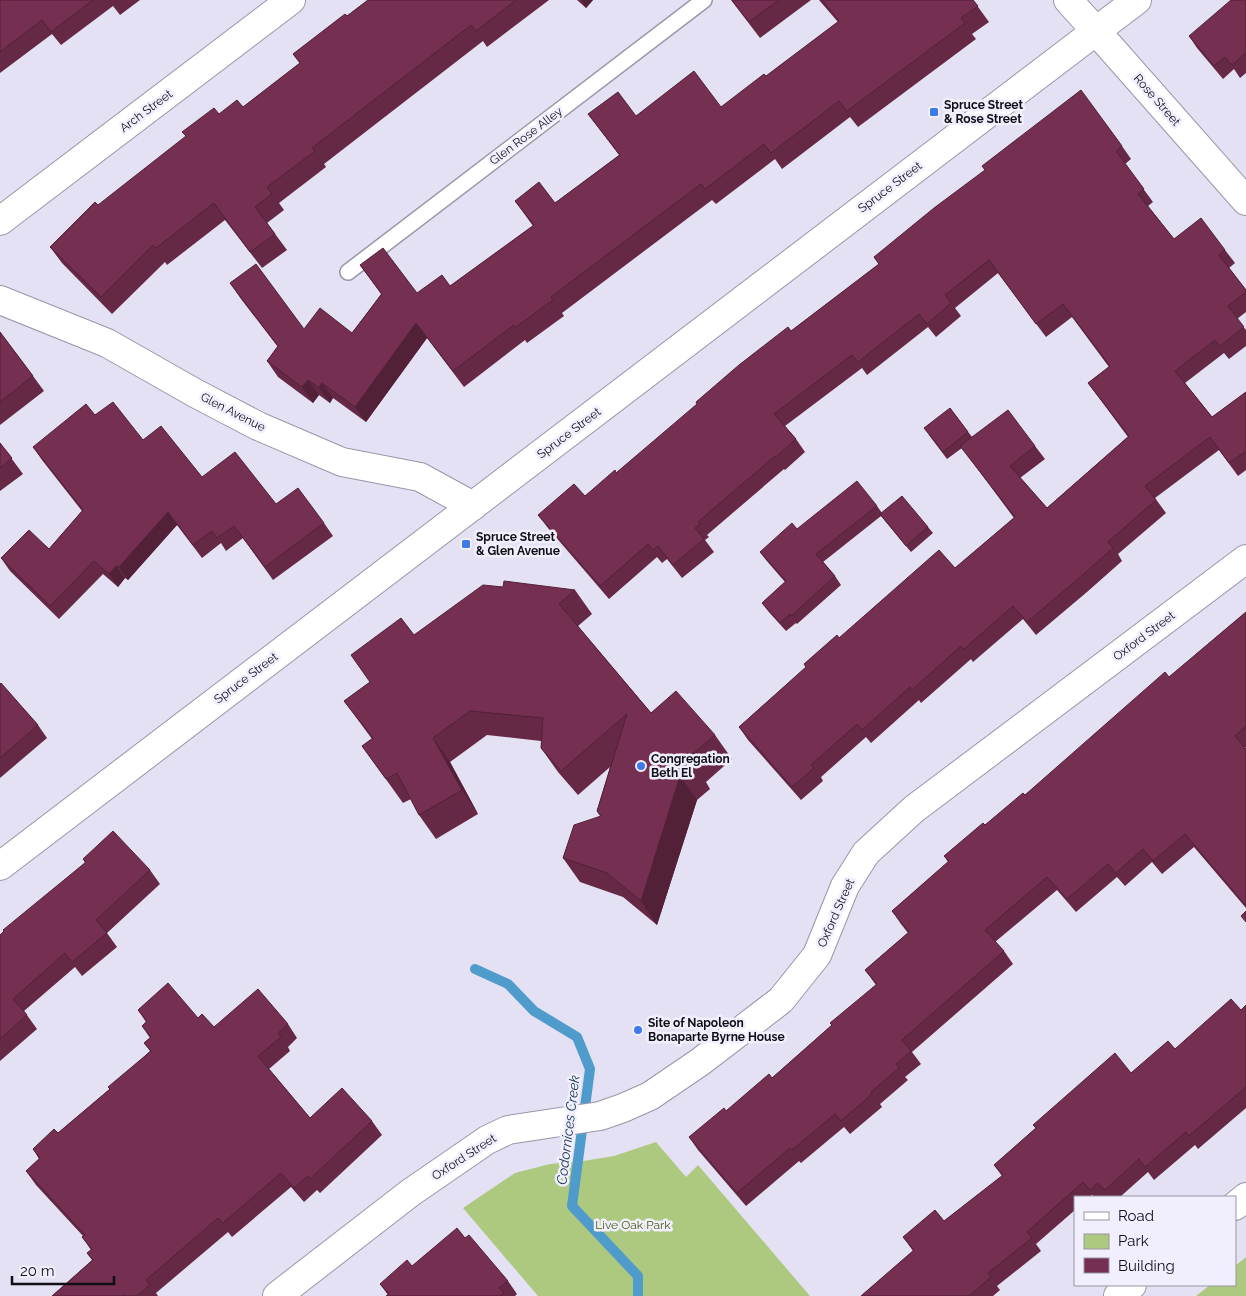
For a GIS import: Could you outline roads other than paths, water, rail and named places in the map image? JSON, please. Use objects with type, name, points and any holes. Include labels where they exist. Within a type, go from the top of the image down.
[{"type":"street","name":"Arch Street","points":[[0,221],[291,0]]},
{"type":"street","name":"Rose Street","points":[[1068,0],[1246,201]]},
{"type":"street","name":"Spruce Street","points":[[0,866],[1137,0]]},
{"type":"street","name":"Glen Avenue","points":[[0,300],[107,343],[258,426],[342,462],[420,477],[473,506]]},
{"type":"street","name":"Oxford Street","points":[[277,1296],[440,1171],[487,1140],[508,1130],[594,1116],[616,1110],[650,1096],[700,1062],[781,1000],[817,955],[845,886],[866,853],[914,809],[1246,559]]},
{"type":"street","points":[[1236,1205],[1246,1197]]},
{"type":"street","points":[[1118,1296],[1131,1286]]},
{"type":"lane","name":"Glen Rose Alley","points":[[348,272],[704,0]]},
{"type":"waterway","name":"Codornices Creek","points":[[475,969],[508,984],[534,1011],[577,1037],[590,1069],[572,1206],[638,1276],[638,1296]]},
{"type":"place","name":"Spruce Street & Rose Street","points":[[934,112]]},
{"type":"place","name":"Spruce Street & Glen Avenue","points":[[466,544]]},
{"type":"place","name":"Congregation Beth El","points":[[641,766]]},
{"type":"place","name":"Site of Napoleon Bonaparte Byrne House","points":[[638,1030]]},
{"type":"park label","name":"Live Oak Park","points":[[633,1225]]}]
